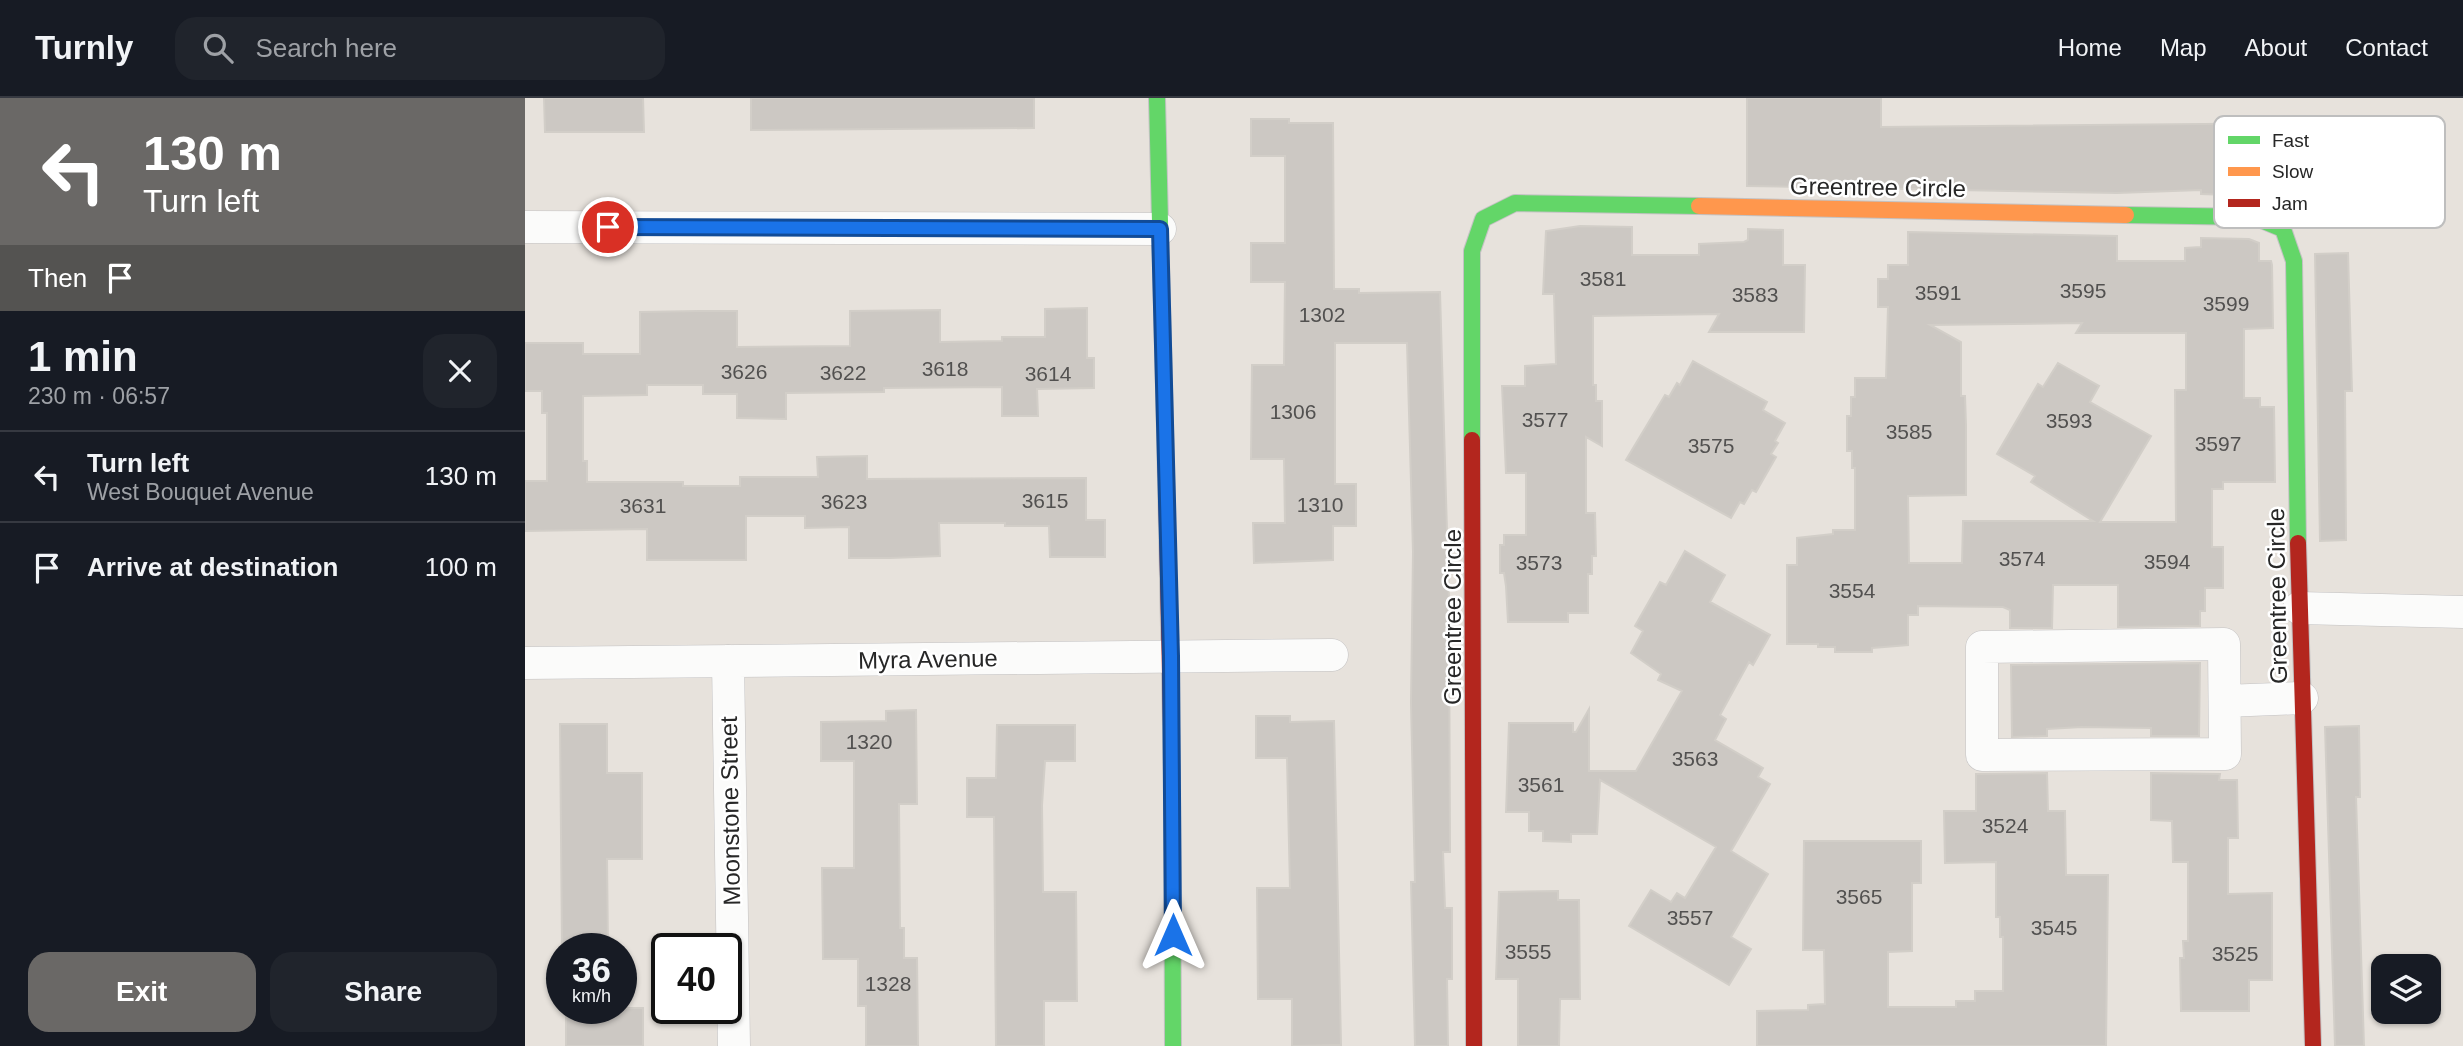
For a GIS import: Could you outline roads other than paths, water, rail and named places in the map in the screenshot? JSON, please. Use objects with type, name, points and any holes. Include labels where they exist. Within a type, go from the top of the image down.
[{"type":"street","points":[[1157,98],[1171,656],[1173,1046]]},
{"type":"street","name":"Greentree Circle","points":[[1474,1046],[1472,251],[1483,219],[1514,203],[2214,217]]},
{"type":"street","points":[[525,227],[1160,229]]},
{"type":"street","name":"Greentree Circle","points":[[2280,228],[2294,261],[2299,608],[2313,1046]]},
{"type":"street","points":[[2299,608],[2463,612]]},
{"type":"street","points":[[2224,644],[2225,701],[2225,754],[1982,755],[1982,647],[2224,644]]},
{"type":"street","name":"Myra Avenue","points":[[525,663],[1332,655]]},
{"type":"street","name":"Moonstone Street","points":[[728,661],[734,1046]]},
{"type":"street","points":[[2225,701],[2302,698]]}]
